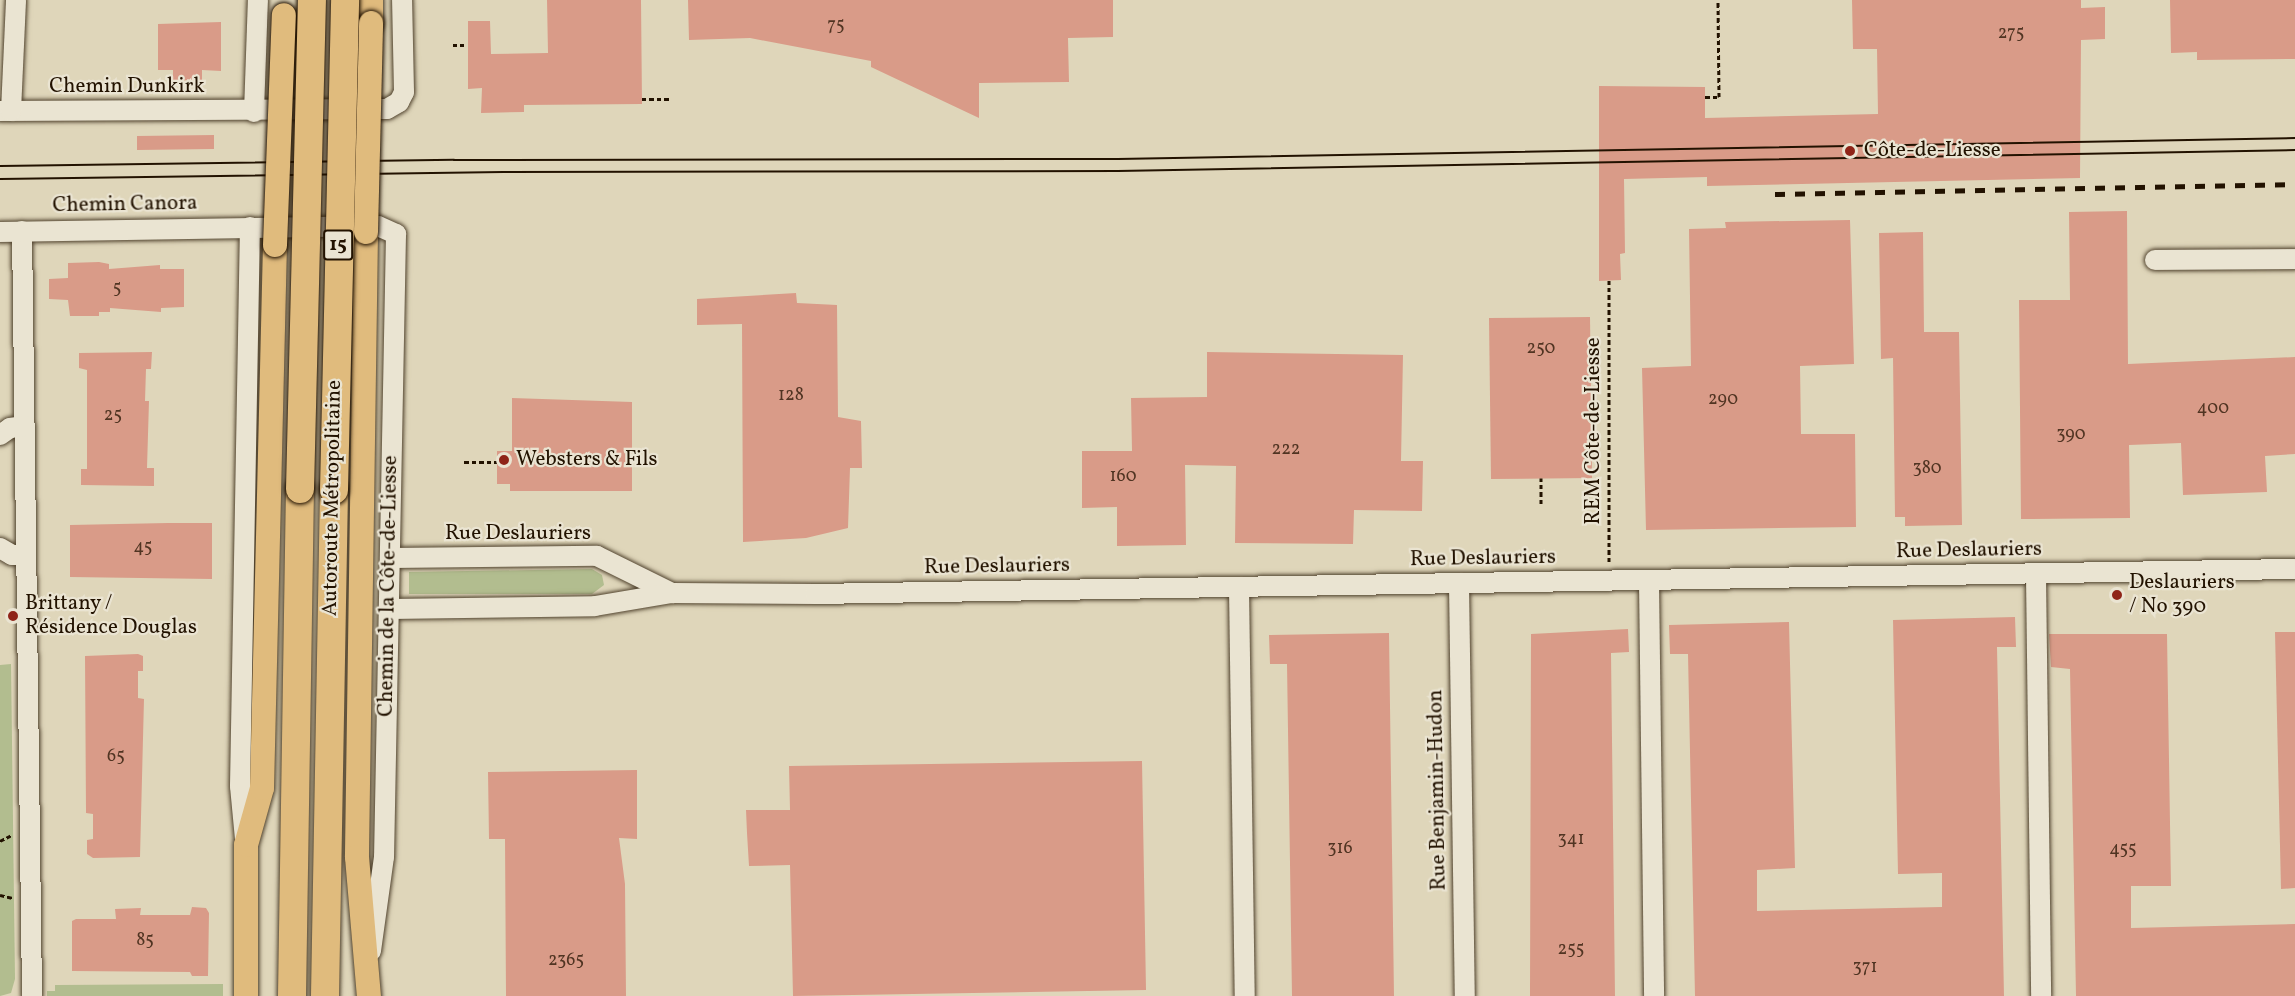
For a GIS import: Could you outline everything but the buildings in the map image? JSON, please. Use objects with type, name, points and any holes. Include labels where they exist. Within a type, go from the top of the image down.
[{"type":"highway","name":"Autoroute Métropolitaine","points":[[292,996],[300,489],[312,0]]},
{"type":"highway","name":"Autoroute Métropolitaine","points":[[325,996],[345,0]]},
{"type":"main road","points":[[246,996],[246,844],[262,788],[284,0]]},
{"type":"main road","name":"Chemin de la Côte-de-Liesse","points":[[369,996],[369,970],[357,857],[371,0]]},
{"type":"street","points":[[6,111],[16,0]]},
{"type":"street","points":[[258,0],[254,112],[380,110],[399,102],[404,88],[402,0]]},
{"type":"street","name":"Chemin Dunkirk","points":[[6,111],[254,112]]},
{"type":"street","name":"Chemin de la Côte-de-Liesse","points":[[250,227],[378,226],[396,234],[384,857],[369,970]]},
{"type":"street","points":[[246,844],[240,786],[250,227]]},
{"type":"street","name":"Chemin Canora","points":[[0,232],[250,227]]},
{"type":"street","points":[[22,231],[32,996]]},
{"type":"street","points":[[2155,260],[2295,258]]},
{"type":"street","points":[[0,435],[10,428],[25,426]]},
{"type":"street","points":[[0,548],[12,555],[26,555]]},
{"type":"street","name":"Rue Deslauriers","points":[[391,558],[597,556],[672,593]]},
{"type":"street","name":"Rue Deslauriers","points":[[390,609],[594,606],[672,593],[1239,587],[2295,569]]},
{"type":"street","points":[[2036,574],[2041,996]]},
{"type":"street","points":[[1649,580],[1654,996]]},
{"type":"street","name":"Rue Benjamin-Hudon","points":[[1459,583],[1465,996]]},
{"type":"street","points":[[1239,587],[1245,996]]},
{"type":"path","points":[[1705,98],[1719,97],[1718,0]]},
{"type":"path","points":[[453,45],[464,45]]},
{"type":"path","points":[[642,99],[669,99]]},
{"type":"path","name":"REM Côte-de-Liesse","points":[[1609,280],[1610,581]]},
{"type":"path","points":[[464,462],[497,462]]},
{"type":"path","points":[[1541,478],[1541,504]]},
{"type":"path","points":[[0,841],[15,835]]},
{"type":"path","points":[[0,895],[16,899]]},
{"type":"green space","points":[[592,569],[602,575],[604,585],[592,594],[409,594],[409,572]]},
{"type":"green space","points":[[11,664],[15,979],[11,993],[0,996],[0,665]]},
{"type":"green space","points":[[223,984],[223,996],[47,996],[47,991],[55,991],[55,985]]},
{"type":"tram line","points":[[0,166],[454,160],[1118,159],[2295,138]]},
{"type":"tram line","points":[[0,179],[503,172],[1118,171],[2295,150]]},
{"type":"railway","points":[[1775,194],[2295,184]]},
{"type":"place","name":"Côte-de-Liesse","points":[[1850,151]]},
{"type":"place","name":"Websters & Fils","points":[[504,460]]},
{"type":"place","name":"Deslauriers / No 390","points":[[2117,595]]},
{"type":"place","name":"Brittany / Résidence Douglas","points":[[13,616]]}]
